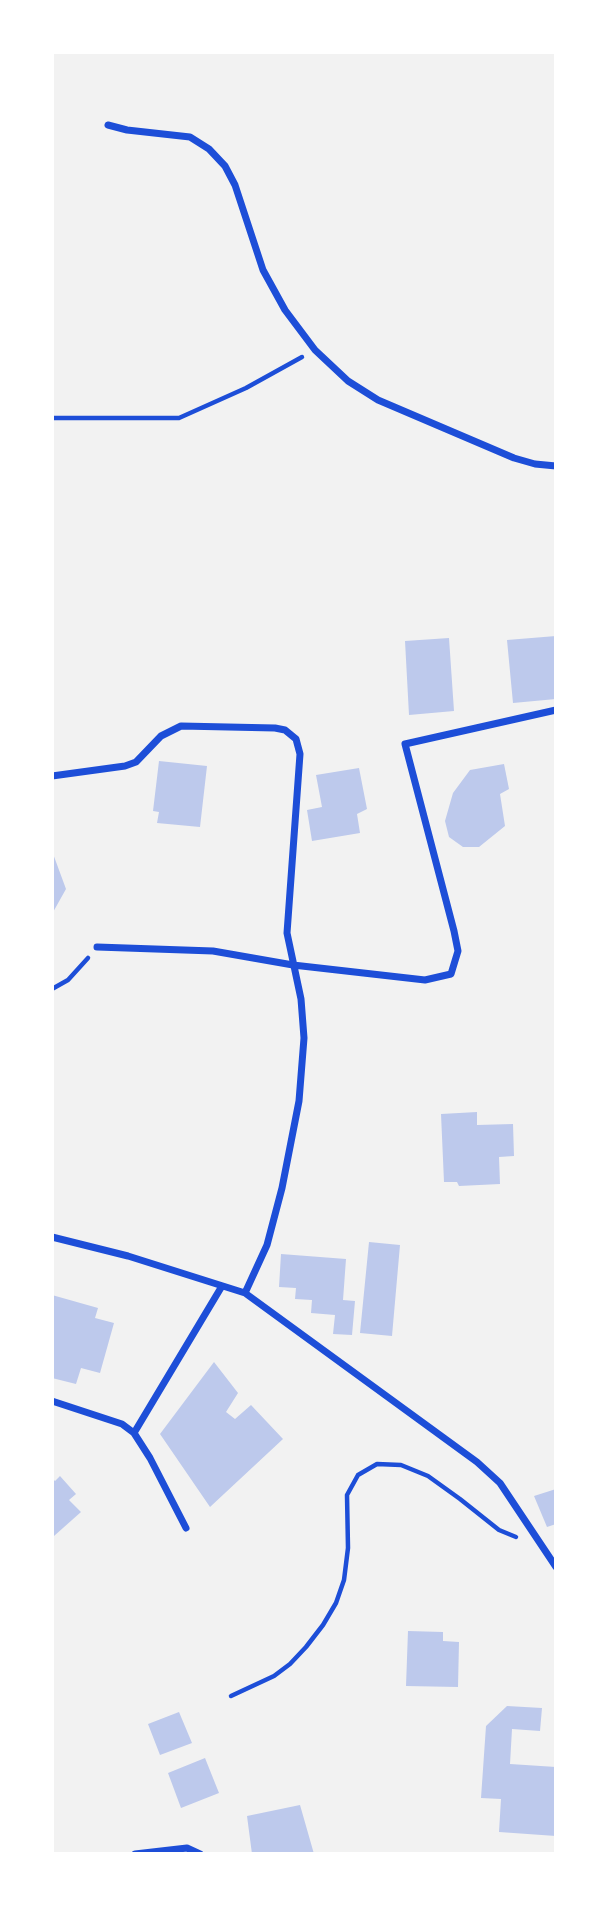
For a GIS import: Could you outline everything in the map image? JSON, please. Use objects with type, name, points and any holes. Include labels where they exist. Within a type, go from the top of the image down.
[{"type":"street","points":[[108,125],[127,130],[190,137],[209,149],[225,166],[235,185],[263,270],[285,310],[315,350],[348,381],[378,400],[514,457],[535,464],[555,466]]},
{"type":"street","points":[[97,947],[213,951],[293,965],[425,980],[450,974],[457,951],[454,930],[405,744],[555,710]]},
{"type":"street","points":[[52,776],[125,766],[136,762],[161,736],[181,726],[275,728],[285,730],[296,739],[300,754],[287,933],[301,999],[304,1038],[299,1101],[282,1188],[267,1244],[245,1293]]},
{"type":"street","points":[[52,1237],[128,1256],[245,1293],[477,1462],[500,1483],[555,1567]]},
{"type":"street","points":[[134,1433],[222,1286]]},
{"type":"street","points":[[52,1401],[122,1424],[134,1433],[186,1528]]},
{"type":"street","points":[[135,1853],[187,1847],[200,1853]]},
{"type":"path","points":[[52,418],[179,418],[246,388],[315,350]]},
{"type":"path","points":[[52,989],[68,980],[97,947]]},
{"type":"path","points":[[231,1696],[274,1676],[299,1655],[323,1625],[336,1603],[344,1580],[348,1548],[347,1494],[358,1475],[377,1464],[401,1465],[428,1476],[499,1530],[542,1549]]},
{"type":"building","points":[[556,636],[556,699],[513,703],[507,640]]},
{"type":"building","points":[[449,638],[454,711],[409,715],[405,641]]},
{"type":"building","points":[[159,761],[207,766],[200,827],[157,823],[159,812],[153,811]]},
{"type":"building","points":[[504,764],[509,789],[500,794],[505,826],[479,847],[463,847],[449,837],[445,821],[453,793],[470,770]]},
{"type":"building","points":[[359,768],[367,809],[357,814],[360,833],[312,841],[307,810],[322,807],[316,775]]},
{"type":"building","points":[[52,851],[66,889],[52,914]]},
{"type":"building","points":[[477,1112],[477,1125],[513,1124],[514,1156],[499,1157],[500,1184],[459,1186],[457,1182],[444,1182],[441,1114]]},
{"type":"building","points":[[369,1242],[400,1245],[392,1336],[360,1333]]},
{"type":"building","points":[[281,1254],[346,1259],[343,1300],[355,1301],[352,1335],[333,1334],[335,1315],[311,1313],[312,1300],[295,1299],[296,1288],[279,1287]]},
{"type":"building","points":[[52,1295],[98,1308],[95,1318],[114,1323],[100,1373],[81,1368],[76,1384],[52,1378]]},
{"type":"building","points":[[214,1362],[238,1393],[226,1412],[235,1419],[251,1405],[283,1439],[210,1507],[160,1434]]},
{"type":"building","points":[[60,1476],[76,1494],[69,1500],[81,1512],[54,1536],[52,1478],[55,1481]]},
{"type":"building","points":[[556,1489],[556,1524],[547,1527],[534,1496]]},
{"type":"building","points":[[408,1631],[443,1632],[443,1641],[459,1642],[458,1687],[406,1686]]},
{"type":"building","points":[[507,1706],[542,1708],[540,1731],[512,1729],[510,1764],[556,1767],[556,1836],[499,1832],[501,1799],[481,1798],[486,1726]]},
{"type":"building","points":[[179,1712],[192,1743],[160,1755],[148,1724]]},
{"type":"building","points":[[205,1758],[219,1793],[181,1808],[168,1773]]},
{"type":"building","points":[[300,1805],[314,1854],[252,1854],[247,1816]]}]
